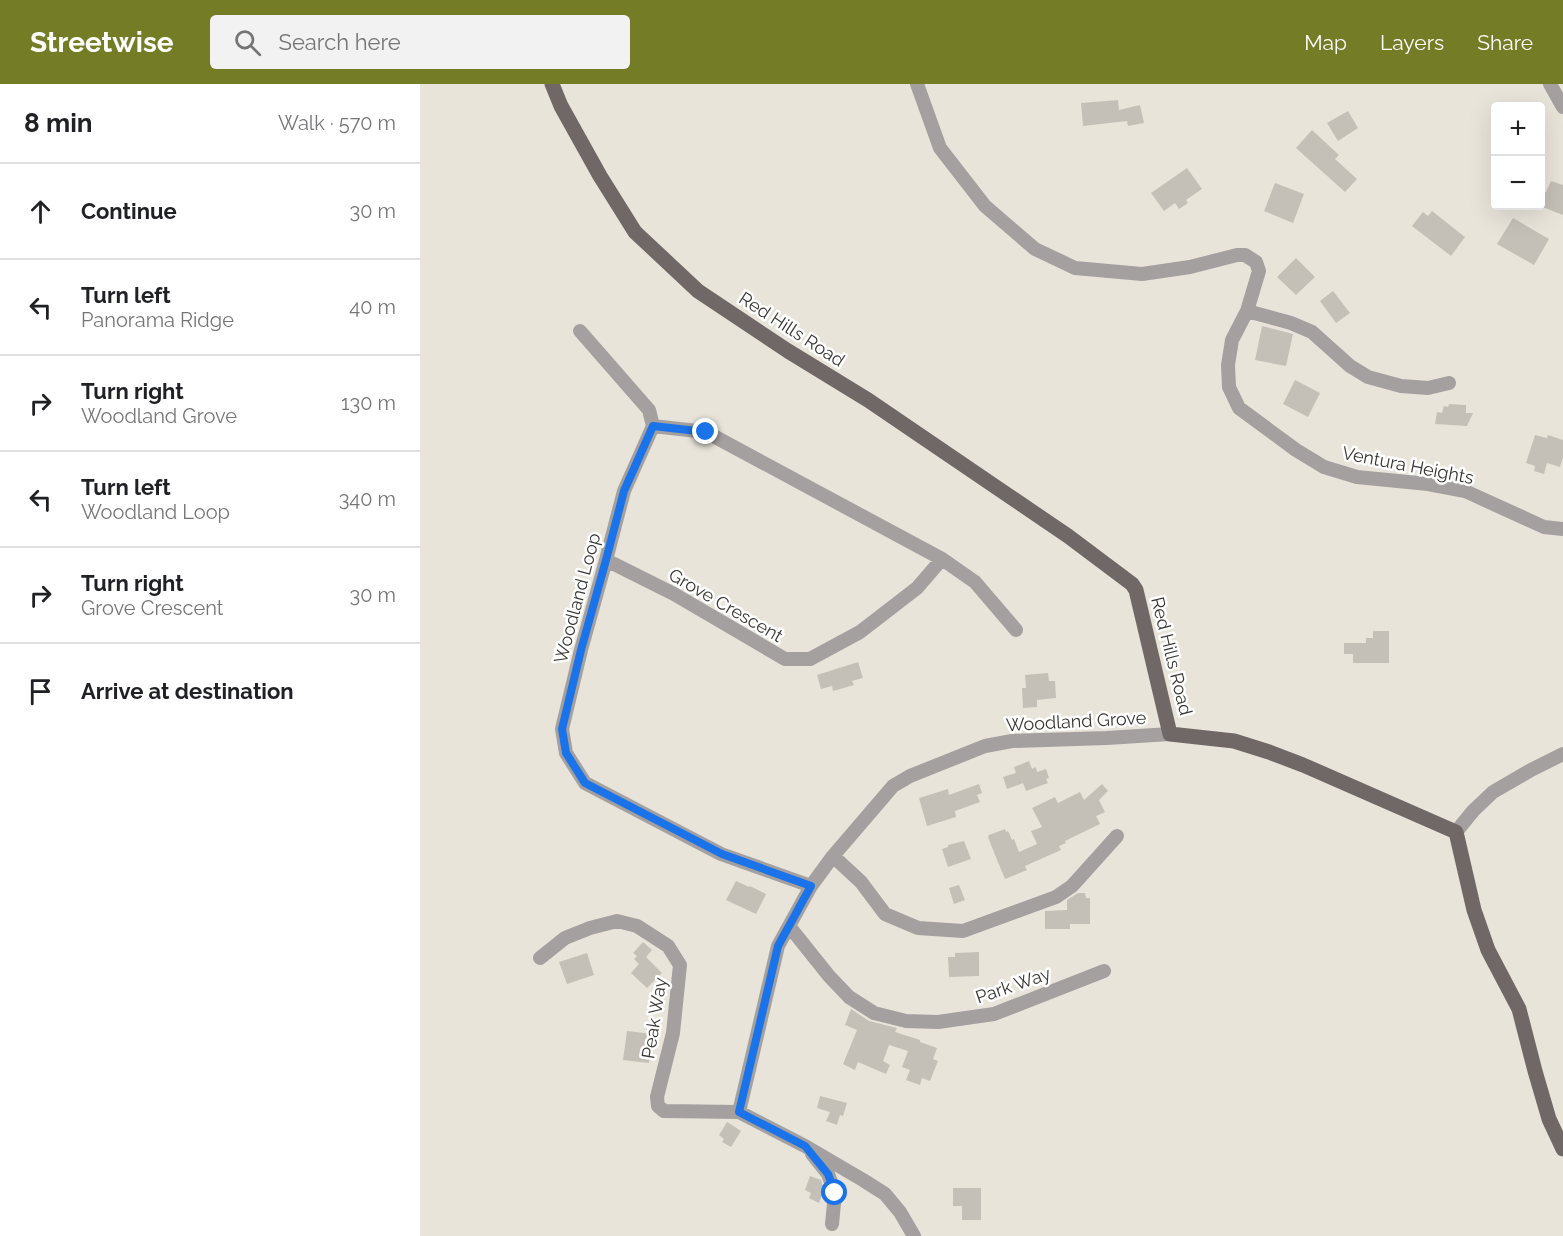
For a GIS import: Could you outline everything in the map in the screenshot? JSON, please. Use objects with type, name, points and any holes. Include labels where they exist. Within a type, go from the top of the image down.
[{"type":"main road","name":"Red Hills Road","points":[[552,84],[561,106],[600,176],[635,232],[698,291],[788,351],[868,400],[1068,536],[1132,584],[1136,590],[1170,734],[1234,741],[1269,752],[1456,832]]},
{"type":"main road","points":[[1456,832],[1488,950],[1519,1009],[1534,1071],[1549,1119],[1563,1149]]},
{"type":"street","name":"Ventura Heights","points":[[917,84],[940,148],[985,206],[1035,249],[1075,268],[1142,274],[1190,267],[1237,255],[1245,255],[1256,262],[1259,271],[1247,311],[1232,340],[1228,365],[1229,387],[1239,408],[1296,450],[1324,467],[1357,477],[1428,484],[1465,491],[1544,527],[1563,529]]},
{"type":"street","points":[[1550,84],[1563,107]]},
{"type":"street","points":[[1247,311],[1291,323],[1312,332],[1350,366],[1368,377],[1401,386],[1428,388],[1449,383]]},
{"type":"street","points":[[580,331],[649,410],[653,426],[706,432],[942,559],[975,582],[1016,630]]},
{"type":"street","name":"Woodland Loop","points":[[653,426],[624,491],[581,650],[562,729],[566,753],[585,783],[722,854],[811,886]]},
{"type":"street","name":"Grove Crescent","points":[[606,560],[674,594],[784,659],[810,659],[860,632],[916,588],[942,559]]},
{"type":"street","name":"Woodland Grove","points":[[739,1112],[778,946],[811,886],[833,856],[893,786],[910,776],[985,746],[1012,741],[1170,734]]},
{"type":"street","points":[[1456,832],[1493,792],[1563,754]]},
{"type":"street","points":[[833,856],[861,882],[885,914],[918,928],[963,931],[1056,897],[1072,886],[1117,836]]},
{"type":"street","name":"Peak Way","points":[[540,958],[566,938],[590,928],[617,921],[637,926],[668,946],[680,965],[673,1033],[657,1097],[658,1106],[664,1111],[739,1112]]},
{"type":"street","name":"Park Way","points":[[789,926],[828,976],[849,997],[874,1013],[906,1022],[938,1022],[994,1014],[1104,971]]},
{"type":"street","points":[[739,1112],[805,1146],[885,1194],[900,1212],[914,1236]]},
{"type":"street","points":[[805,1146],[828,1174],[835,1193],[832,1224]]},
{"type":"building","points":[[1118,100],[1119,110],[1140,105],[1144,123],[1128,126],[1127,121],[1083,126],[1081,103]]},
{"type":"building","points":[[1348,111],[1358,128],[1338,141],[1327,123]]},
{"type":"building","points":[[1312,130],[1339,155],[1335,159],[1357,179],[1345,192],[1296,148]]},
{"type":"building","points":[[1187,168],[1202,189],[1186,200],[1188,203],[1179,209],[1175,203],[1164,211],[1151,193]]},
{"type":"building","points":[[1551,181],[1563,185],[1563,215],[1545,208],[1546,192]]},
{"type":"building","points":[[1275,183],[1304,194],[1293,223],[1264,211]]},
{"type":"building","points":[[1432,211],[1465,237],[1451,256],[1412,226],[1423,212],[1428,216]]},
{"type":"building","points":[[1513,218],[1549,239],[1534,265],[1497,244]]},
{"type":"building","points":[[1296,258],[1315,277],[1296,295],[1277,277]]},
{"type":"building","points":[[1333,291],[1350,313],[1336,323],[1320,301]]},
{"type":"building","points":[[1262,326],[1293,334],[1286,366],[1255,360]]},
{"type":"building","points":[[1295,380],[1320,393],[1308,417],[1283,404]]},
{"type":"building","points":[[1449,404],[1466,405],[1466,413],[1473,413],[1467,426],[1435,424],[1437,412],[1442,413],[1444,406],[1448,407]]},
{"type":"building","points":[[1535,435],[1547,438],[1548,435],[1563,440],[1563,457],[1560,467],[1547,463],[1544,474],[1534,471],[1535,466],[1526,463]]},
{"type":"building","points":[[1373,631],[1389,631],[1389,663],[1353,663],[1353,654],[1344,654],[1344,643],[1366,643],[1366,638],[1373,638]]},
{"type":"building","points":[[858,662],[863,678],[852,681],[854,685],[833,691],[832,686],[821,689],[817,675]]},
{"type":"building","points":[[1048,673],[1049,681],[1055,681],[1056,698],[1037,700],[1037,707],[1023,708],[1022,688],[1026,688],[1025,675]]},
{"type":"building","points":[[1029,761],[1032,769],[1036,767],[1037,772],[1046,769],[1048,783],[1026,791],[1023,783],[1007,789],[1003,777],[1016,773],[1014,767]]},
{"type":"building","points":[[979,784],[982,793],[977,795],[980,802],[955,811],[956,817],[927,826],[919,798],[948,789],[949,795]]},
{"type":"building","points":[[1102,784],[1108,791],[1099,800],[1105,812],[1096,816],[1100,824],[1065,841],[1066,843],[1059,846],[1061,850],[1025,866],[1027,870],[1005,879],[989,835],[1005,829],[1012,840],[1014,839],[1019,852],[1037,844],[1031,831],[1042,827],[1032,808],[1055,797],[1058,803],[1080,792],[1084,800]]},
{"type":"building","points":[[964,841],[971,859],[948,867],[942,849]]},
{"type":"building","points":[[736,881],[766,894],[756,914],[726,900]]},
{"type":"building","points":[[959,885],[965,900],[954,904],[949,888]]},
{"type":"building","points":[[1078,893],[1085,893],[1086,898],[1090,898],[1090,924],[1070,924],[1070,929],[1045,929],[1045,911],[1067,910],[1067,900]]},
{"type":"building","points":[[643,942],[652,950],[646,957],[662,973],[647,988],[631,973],[639,964],[634,959],[637,956],[633,953]]},
{"type":"building","points":[[979,952],[979,976],[949,977],[948,957],[955,957],[955,953]]},
{"type":"building","points":[[587,953],[594,975],[567,984],[559,962]]},
{"type":"building","points":[[851,1009],[869,1021],[897,1028],[895,1032],[937,1048],[933,1059],[938,1061],[930,1081],[922,1078],[920,1085],[906,1080],[910,1070],[902,1067],[908,1051],[889,1045],[883,1061],[890,1065],[886,1074],[858,1062],[855,1070],[843,1064],[857,1030],[845,1025]]},
{"type":"building","points":[[627,1031],[652,1034],[649,1063],[623,1060]]},
{"type":"building","points":[[820,1096],[847,1103],[837,1125],[826,1121],[830,1112],[817,1108]]},
{"type":"building","points":[[727,1122],[741,1131],[731,1147],[722,1142],[724,1139],[719,1135]]},
{"type":"building","points":[[810,1176],[821,1180],[824,1190],[819,1203],[809,1198],[811,1193],[805,1190]]},
{"type":"building","points":[[953,1188],[981,1188],[981,1220],[962,1220],[962,1206],[953,1206]]},
{"type":"route","points":[[706,432],[653,426],[624,491],[562,729],[566,753],[585,783],[722,854],[811,886],[778,946],[739,1112],[805,1146],[828,1174],[835,1193]]}]
